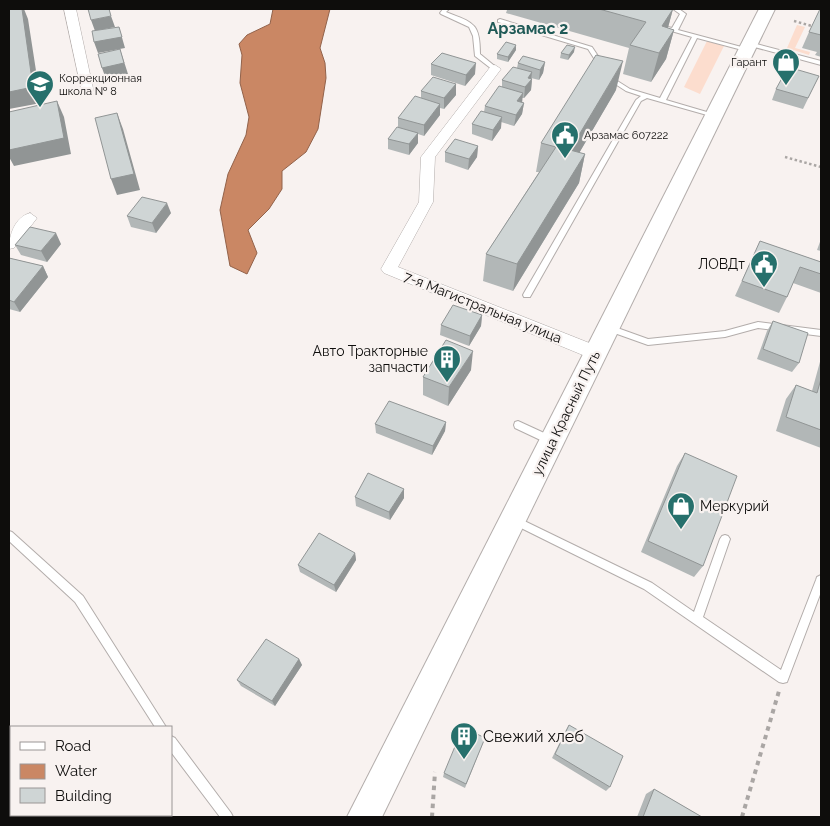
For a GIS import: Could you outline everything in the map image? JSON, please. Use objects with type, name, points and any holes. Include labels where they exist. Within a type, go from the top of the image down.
[{"type":"main road","name":"улица Красный Путь","points":[[364,817],[514,520],[767,9]]},
{"type":"street","points":[[70,9],[88,93]]},
{"type":"street","name":"7-я Магистральная улица","points":[[495,69],[428,158],[426,202],[389,269],[596,353]]},
{"type":"street","points":[[9,244],[30,218]]},
{"type":"lane","points":[[446,9],[443,13],[472,25],[477,31],[477,55],[495,69]]},
{"type":"lane","points":[[674,31],[685,12],[676,9]]},
{"type":"lane","points":[[500,21],[590,48],[609,79],[628,90],[714,115]]},
{"type":"lane","points":[[656,26],[821,63]]},
{"type":"lane","points":[[662,101],[695,36]]},
{"type":"lane","points":[[527,295],[639,100],[646,96]]},
{"type":"lane","points":[[608,328],[648,342],[725,334],[758,325],[821,333]]},
{"type":"lane","points":[[518,425],[553,441]]},
{"type":"lane","points":[[514,520],[648,586],[782,678],[821,580]]},
{"type":"lane","points":[[9,535],[79,599],[160,726]]},
{"type":"lane","points":[[697,619],[725,539]]},
{"type":"lane","points":[[172,743],[227,817]]},
{"type":"path","points":[[794,21],[812,26]]},
{"type":"path","points":[[785,157],[821,167]]},
{"type":"path","points":[[742,817],[782,678]]},
{"type":"path","points":[[432,817],[435,772]]},
{"type":"shaded area","points":[[797,25],[805,27],[795,48],[810,52],[809,55],[787,48]]},
{"type":"shaded area","points":[[707,41],[724,46],[700,94],[684,87]]},
{"type":"water","points":[[273,9],[330,9],[320,48],[325,63],[326,78],[318,129],[306,152],[282,171],[282,189],[269,209],[248,230],[257,253],[247,274],[230,266],[220,210],[228,174],[246,135],[249,117],[240,83],[242,55],[239,44],[247,35],[270,24]]},
{"type":"building","points":[[9,9],[22,9],[33,87],[9,92]]},
{"type":"building","points":[[88,9],[109,9],[111,16],[91,20]]},
{"type":"building","points":[[599,9],[673,9],[662,26],[674,30],[659,53],[630,45],[646,22]]},
{"type":"building","points":[[821,9],[821,35],[809,32]]},
{"type":"building","points":[[119,27],[122,37],[94,42],[92,31]]},
{"type":"building","points":[[506,42],[516,45],[508,57],[497,54]]},
{"type":"building","points":[[567,45],[575,47],[569,55],[561,53]]},
{"type":"building","points":[[120,49],[124,63],[102,68],[98,54]]},
{"type":"building","points":[[442,53],[476,63],[466,75],[431,64]]},
{"type":"building","points":[[596,55],[623,61],[570,150],[585,154],[517,264],[486,254],[556,147],[541,143]]},
{"type":"building","points":[[523,56],[545,62],[540,70],[518,63]]},
{"type":"building","points":[[513,67],[532,72],[528,78],[532,79],[525,87],[502,80]]},
{"type":"building","points":[[788,67],[819,76],[808,98],[776,89]]},
{"type":"building","points":[[433,77],[456,84],[444,98],[421,91]]},
{"type":"building","points":[[499,86],[523,93],[517,101],[524,103],[516,115],[485,106]]},
{"type":"building","points":[[415,96],[440,104],[424,125],[398,118]]},
{"type":"building","points":[[57,101],[64,138],[9,150],[9,112]]},
{"type":"building","points":[[481,111],[502,117],[493,130],[472,124]]},
{"type":"building","points":[[117,113],[134,174],[111,179],[95,118]]},
{"type":"building","points":[[397,127],[418,133],[409,144],[388,139]]},
{"type":"building","points":[[455,139],[478,146],[469,159],[445,152]]},
{"type":"building","points":[[142,197],[167,203],[152,223],[127,216]]},
{"type":"building","points":[[30,227],[56,233],[41,251],[15,245]]},
{"type":"building","points":[[760,241],[821,262],[821,274],[800,267],[787,297],[742,281]]},
{"type":"building","points":[[9,258],[43,266],[14,302],[9,300]]},
{"type":"building","points":[[453,305],[482,315],[470,336],[441,325]]},
{"type":"building","points":[[773,321],[808,333],[799,363],[763,349]]},
{"type":"building","points":[[446,340],[473,351],[449,387],[423,377]]},
{"type":"building","points":[[821,379],[821,430],[786,417],[796,385],[817,393]]},
{"type":"building","points":[[389,401],[446,422],[433,446],[375,424]]},
{"type":"building","name":"Меркурий","points":[[685,453],[737,476],[703,566],[648,541]]},
{"type":"building","points":[[368,473],[404,489],[389,512],[355,497]]},
{"type":"building","points":[[319,533],[355,553],[334,585],[298,565]]},
{"type":"building","points":[[266,639],[299,659],[272,701],[237,680]]},
{"type":"building","points":[[569,725],[623,756],[610,787],[555,754]]},
{"type":"building","name":"Свежий хлеб","points":[[463,727],[485,738],[466,784],[444,773]]},
{"type":"building","points":[[654,789],[702,817],[643,817]]},
{"type":"place","name":"Гарант","points":[[786,86]]},
{"type":"place","name":"Коррекционная школа № 8","points":[[40,108]]},
{"type":"place","name":"Арзамас 607222","points":[[565,159]]},
{"type":"place","name":"ЛОВДт","points":[[764,288]]},
{"type":"place","name":"Авто Тракторные запчасти","points":[[447,383]]},
{"type":"place","name":"Меркурий","points":[[681,530]]},
{"type":"place","name":"Свежий хлеб","points":[[464,760]]},
{"type":"district","name":"Арзамас 2","points":[[528,28]]}]
